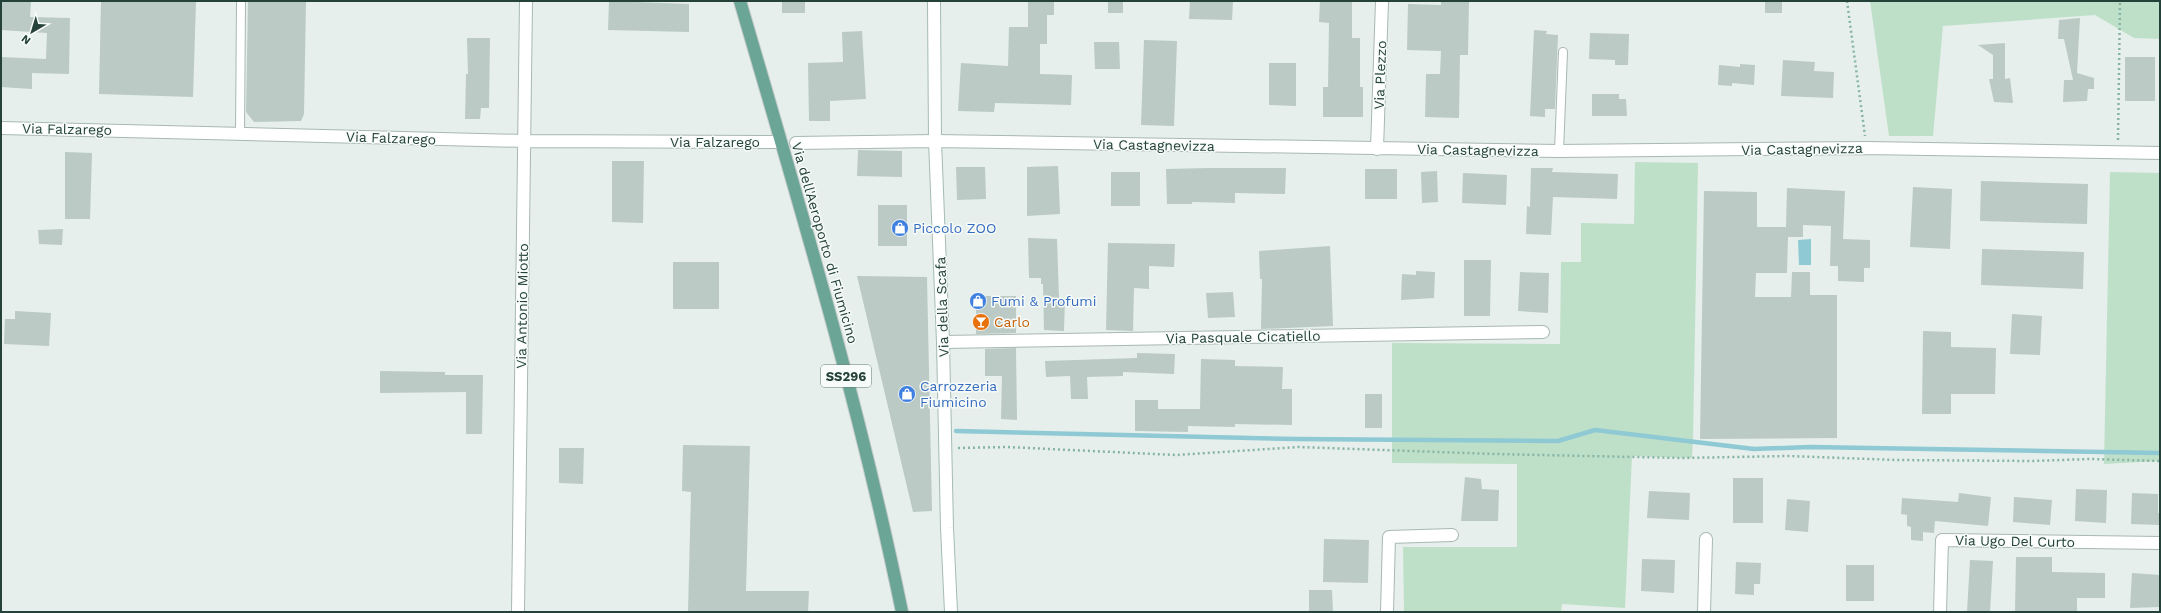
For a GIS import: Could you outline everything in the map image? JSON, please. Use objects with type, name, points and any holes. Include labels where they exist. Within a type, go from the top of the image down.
[{"type":"main road","name":"Via dell'Aeroporto di Fiumicino","points":[[740,1],[851,392],[887,538],[902,612]]},
{"type":"street","name":"Via Antonio Miotto","points":[[518,612],[526,1]]},
{"type":"street","name":"Via della Scafa","points":[[934,1],[935,141],[951,612]]},
{"type":"street","name":"Via Plezzo","points":[[1377,149],[1382,1]]},
{"type":"street","name":"Via Falzarego","points":[[1,128],[524,141],[781,142]]},
{"type":"street","name":"Via Castagnevizza","points":[[796,142],[935,141],[1559,151],[1867,148],[2160,153]]},
{"type":"street","name":"Via Pasquale Cicatiello","points":[[943,342],[1543,332]]},
{"type":"street","points":[[1387,612],[1389,537],[1452,535]]},
{"type":"street","points":[[1704,612],[1706,538]]},
{"type":"street","name":"Via Ugo Del Curto","points":[[1940,612],[1942,540],[2160,543]]},
{"type":"lane","points":[[240,134],[241,1]]},
{"type":"lane","points":[[1559,151],[1563,52]]},
{"type":"path","points":[[1847,1],[1867,148]]},
{"type":"path","points":[[2118,152],[2120,1]]},
{"type":"path","points":[[945,448],[1007,447],[1176,454],[1298,447],[1494,454],[1674,458],[1781,456],[1911,460],[2033,461],[2090,459],[2160,461]]},
{"type":"green space","points":[[1870,1],[2160,1],[2160,39],[2134,38],[2095,15],[1943,26],[1933,136],[1889,136]]},
{"type":"green space","points":[[1635,162],[1698,163],[1693,440],[1692,458],[1632,456],[1625,608],[1562,604],[1561,612],[1404,612],[1403,547],[1517,547],[1517,464],[1392,463],[1392,343],[1560,344],[1561,262],[1581,262],[1581,223],[1634,224]]},
{"type":"green space","points":[[2110,172],[2160,173],[2160,461],[2104,464]]},
{"type":"water","points":[[1811,239],[1811,265],[1799,265],[1798,240]]},
{"type":"building","points":[[101,1],[196,1],[193,97],[99,94]]},
{"type":"building","points":[[248,1],[306,1],[304,114],[301,121],[254,122],[246,112]]},
{"type":"building","points":[[609,1],[689,4],[689,32],[608,30]]},
{"type":"building","points":[[782,1],[805,1],[805,13],[782,13]]},
{"type":"building","points":[[1028,1],[1054,1],[1054,15],[1047,15],[1047,44],[1040,44],[1040,74],[1072,75],[1071,105],[995,103],[994,112],[958,111],[961,63],[1008,66],[1009,27],[1028,27]]},
{"type":"building","points":[[1108,1],[1123,1],[1123,13],[1108,13]]},
{"type":"building","points":[[1190,1],[1233,1],[1232,20],[1189,19]]},
{"type":"building","points":[[1320,1],[1352,1],[1352,38],[1360,38],[1360,87],[1363,87],[1363,117],[1323,117],[1323,87],[1328,87],[1329,23],[1319,22]]},
{"type":"building","points":[[1441,1],[1469,1],[1468,55],[1460,55],[1459,118],[1425,117],[1426,74],[1440,74],[1441,51],[1407,50],[1408,4],[1441,5]]},
{"type":"building","points":[[1765,1],[1782,1],[1782,13],[1765,13]]},
{"type":"building","points":[[1,2],[31,2],[30,17],[70,18],[69,74],[32,73],[32,89],[1,87],[1,57],[46,59],[47,33],[1,30]]},
{"type":"building","points":[[2080,18],[2077,73],[2094,78],[2094,89],[2088,89],[2087,101],[2063,102],[2064,80],[2073,80],[2064,39],[2058,39],[2059,20]]},
{"type":"building","points":[[1534,30],[1547,31],[1546,34],[1558,35],[1555,109],[1545,109],[1545,117],[1530,116]]},
{"type":"building","points":[[862,31],[866,99],[830,101],[830,121],[809,121],[808,63],[843,62],[842,32]]},
{"type":"building","points":[[1590,33],[1629,34],[1628,65],[1615,65],[1615,60],[1589,59]]},
{"type":"building","points":[[467,38],[490,38],[489,108],[481,108],[480,119],[465,119],[466,74],[468,74]]},
{"type":"building","points":[[1144,40],[1177,41],[1174,126],[1141,125]]},
{"type":"building","points":[[1094,42],[1119,42],[1120,69],[1095,69]]},
{"type":"building","points":[[2005,43],[2005,79],[2010,78],[2013,103],[1994,102],[1989,79],[1993,79],[1993,55],[1978,45]]},
{"type":"building","points":[[2125,57],[2155,57],[2155,101],[2125,101]]},
{"type":"building","points":[[1783,60],[1815,62],[1814,71],[1834,72],[1833,98],[1781,96]]},
{"type":"building","points":[[1269,63],[1296,63],[1296,106],[1269,105]]},
{"type":"building","points":[[1740,64],[1755,65],[1754,85],[1732,83],[1732,86],[1718,85],[1719,65],[1740,67]]},
{"type":"building","points":[[1592,94],[1619,94],[1619,99],[1626,99],[1627,116],[1592,116]]},
{"type":"building","points":[[858,150],[902,151],[902,177],[857,176]]},
{"type":"building","points":[[65,152],[92,153],[90,219],[65,219]]},
{"type":"building","points":[[612,161],[644,161],[643,223],[612,222]]},
{"type":"building","points":[[1058,166],[1060,214],[1027,216],[1027,167]]},
{"type":"building","points":[[956,167],[985,167],[986,199],[957,200]]},
{"type":"building","points":[[1286,168],[1285,194],[1235,193],[1235,203],[1192,202],[1192,204],[1167,204],[1166,169]]},
{"type":"building","points":[[1531,168],[1553,168],[1552,172],[1618,174],[1617,199],[1553,197],[1551,235],[1526,234],[1527,206],[1530,207]]},
{"type":"building","points":[[1365,169],[1397,169],[1397,199],[1365,199]]},
{"type":"building","points":[[1437,171],[1438,202],[1422,203],[1421,172]]},
{"type":"building","points":[[1111,172],[1140,172],[1140,206],[1111,206]]},
{"type":"building","points":[[1463,173],[1507,175],[1506,205],[1462,203]]},
{"type":"building","points":[[1981,181],[2088,184],[2087,224],[1980,221]]},
{"type":"building","points":[[1913,187],[1952,189],[1950,249],[1910,247]]},
{"type":"building","points":[[1787,188],[1845,191],[1843,239],[1870,240],[1870,268],[1864,268],[1864,282],[1838,281],[1838,266],[1830,266],[1831,226],[1803,225],[1803,237],[1788,237],[1787,273],[1756,273],[1755,297],[1791,297],[1792,272],[1810,272],[1810,295],[1837,295],[1837,438],[1700,439],[1704,191],[1757,192],[1757,227],[1786,227]]},
{"type":"building","points":[[878,205],[907,205],[907,246],[878,246]]},
{"type":"building","points":[[63,229],[62,245],[39,244],[38,230]]},
{"type":"building","points":[[1028,238],[1057,239],[1059,298],[1065,298],[1064,331],[1044,330],[1043,284],[1041,284],[1041,278],[1029,278]]},
{"type":"building","points":[[1108,243],[1175,244],[1174,267],[1149,266],[1149,289],[1134,288],[1133,331],[1106,330]]},
{"type":"building","points":[[1330,246],[1333,326],[1261,329],[1262,279],[1260,279],[1259,251]]},
{"type":"building","points":[[1982,249],[2084,252],[2083,289],[1981,285]]},
{"type":"building","points":[[1464,260],[1491,260],[1490,316],[1464,316]]},
{"type":"building","points":[[673,262],[719,262],[719,309],[673,309]]},
{"type":"building","points":[[1416,271],[1435,272],[1434,298],[1401,300],[1402,274],[1416,275]]},
{"type":"building","points":[[1520,272],[1549,273],[1548,313],[1518,311]]},
{"type":"building","name":"Carrozzeria Fiumicino","points":[[857,276],[927,277],[932,511],[913,512]]},
{"type":"building","points":[[1233,292],[1235,317],[1208,318],[1206,293]]},
{"type":"building","points":[[976,296],[1016,296],[1016,333],[976,334]]},
{"type":"building","points":[[15,311],[51,313],[49,346],[4,344],[5,319],[15,319]]},
{"type":"building","points":[[2012,314],[2042,316],[2040,355],[2010,354]]},
{"type":"building","points":[[1923,331],[1951,332],[1951,347],[1996,348],[1995,394],[1951,394],[1951,414],[1922,414]]},
{"type":"building","points":[[1016,348],[1017,420],[1001,419],[1002,376],[985,376],[985,349]]},
{"type":"building","points":[[1137,353],[1175,354],[1174,374],[1123,372],[1123,376],[1087,377],[1088,399],[1071,399],[1070,376],[1046,377],[1045,361],[1137,358]]},
{"type":"building","points":[[1201,359],[1235,360],[1235,366],[1283,367],[1282,389],[1292,389],[1292,425],[1235,424],[1235,427],[1188,426],[1188,432],[1135,431],[1135,400],[1158,400],[1158,409],[1200,409]]},
{"type":"building","points":[[380,371],[445,372],[445,375],[483,375],[482,434],[466,434],[466,392],[380,393]]},
{"type":"building","points":[[1365,394],[1382,394],[1382,428],[1365,428]]},
{"type":"building","points":[[683,445],[750,446],[746,591],[809,591],[808,612],[688,612],[691,492],[682,491]]},
{"type":"building","points":[[559,448],[584,448],[583,484],[559,483]]},
{"type":"building","points":[[1465,477],[1481,479],[1482,489],[1499,490],[1498,521],[1461,521]]},
{"type":"building","points":[[1733,478],[1763,478],[1763,523],[1733,523]]},
{"type":"building","points":[[2076,489],[2107,490],[2106,523],[2075,521]]},
{"type":"building","points":[[1649,491],[1690,493],[1689,520],[1647,518]]},
{"type":"building","points":[[1959,493],[1991,497],[1988,526],[1935,521],[1934,533],[1923,532],[1923,541],[1911,540],[1911,527],[1907,526],[1907,515],[1901,514],[1902,498],[1958,502]]},
{"type":"building","points":[[2132,493],[2158,494],[2158,513],[2160,513],[2160,525],[2131,524]]},
{"type":"building","points":[[2014,497],[2052,500],[2050,525],[2013,522]]},
{"type":"building","points":[[1787,499],[1810,501],[1808,532],[1785,530]]},
{"type":"building","points":[[1324,539],[1369,540],[1368,583],[1323,582]]},
{"type":"building","points":[[2016,557],[2052,557],[2052,572],[2105,573],[2105,598],[2077,598],[2077,612],[2015,611]]},
{"type":"building","points":[[1642,559],[1675,560],[1674,593],[1641,591]]},
{"type":"building","points":[[1970,560],[1993,561],[1990,612],[1967,612]]},
{"type":"building","points":[[1736,562],[1761,563],[1760,584],[1754,584],[1754,595],[1735,594]]},
{"type":"building","points":[[1846,565],[1874,565],[1874,601],[1846,601]]},
{"type":"building","points":[[2132,573],[2160,575],[2160,607],[2130,608]]},
{"type":"building","points":[[1309,590],[1332,590],[1333,612],[1309,612]]},
{"type":"waterway","points":[[956,431],[1296,439],[1558,441],[1595,430],[1754,449],[1810,447],[2160,453]]},
{"type":"place","name":"Piccolo ZOO","points":[[900,228]]},
{"type":"place","name":"Fumi & Profumi","points":[[978,301]]},
{"type":"place","name":"Carlo","points":[[981,322]]},
{"type":"place","name":"Carrozzeria Fiumicino","points":[[907,394]]}]
